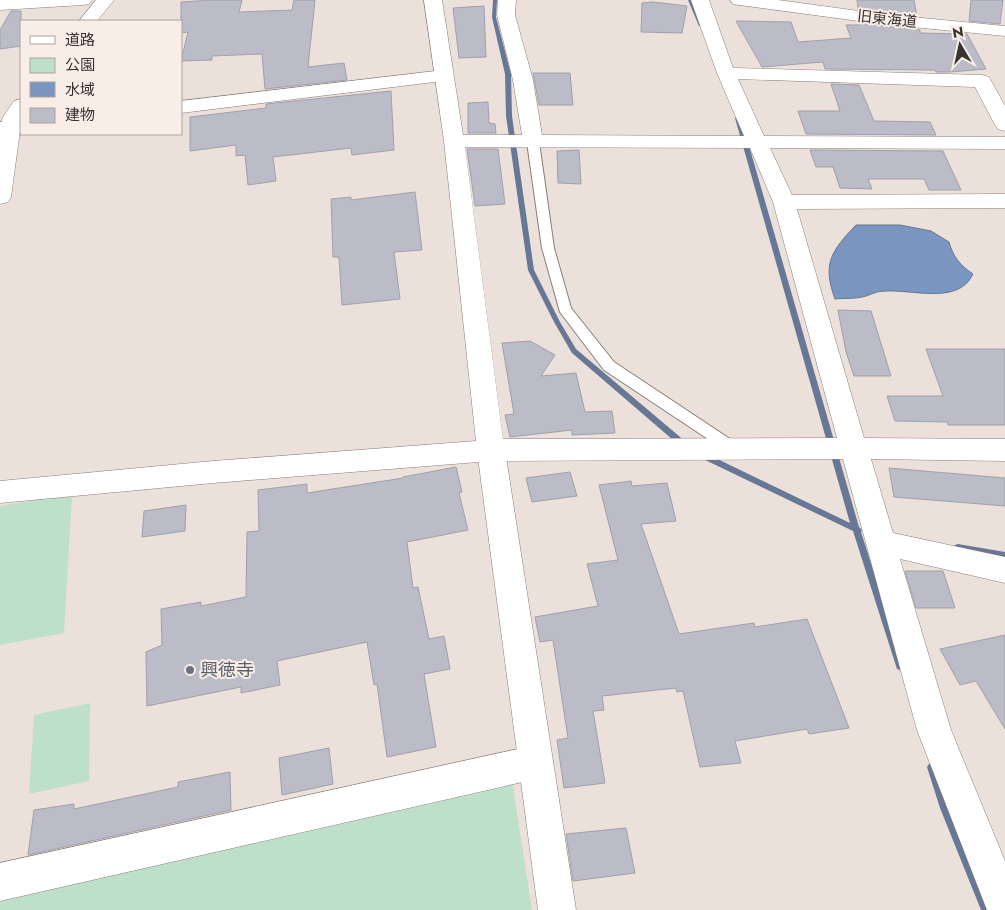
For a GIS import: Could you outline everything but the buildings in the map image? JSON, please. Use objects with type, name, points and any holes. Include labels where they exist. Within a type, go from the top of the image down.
[{"type":"street","points":[[0,5],[83,0]]},
{"type":"street","points":[[89,20],[105,0]]},
{"type":"street","points":[[433,0],[454,141],[491,450],[557,910]]},
{"type":"street","points":[[507,0],[506,15],[523,80],[533,142]]},
{"type":"street","points":[[700,0],[726,74],[784,202],[934,730],[1005,907]]},
{"type":"street","name":"旧東海道","points":[[739,0],[881,19],[1005,31]]},
{"type":"street","points":[[726,74],[982,81],[1005,124]]},
{"type":"street","points":[[182,107],[444,76]]},
{"type":"street","points":[[0,197],[13,117],[20,106]]},
{"type":"street","points":[[454,141],[1005,143]]},
{"type":"street","points":[[784,202],[1005,201]]},
{"type":"street","points":[[0,492],[213,472],[491,450],[855,448],[1005,450]]},
{"type":"street","points":[[882,543],[1005,570]]},
{"type":"street","points":[[0,882],[536,762]]},
{"type":"lane","points":[[533,142],[548,248],[565,309],[609,366],[734,449]]},
{"type":"green space","points":[[72,494],[64,633],[0,645],[0,506]]},
{"type":"green space","points":[[90,703],[89,781],[29,794],[34,715]]},
{"type":"green space","points":[[510,768],[532,910],[0,910],[0,882]]},
{"type":"water","points":[[856,225],[900,225],[931,231],[949,242],[958,261],[973,274],[965,284],[955,290],[943,293],[889,291],[877,292],[859,298],[835,299],[829,276],[831,259],[840,243]]},
{"type":"waterway","points":[[495,0],[494,17],[508,74],[509,116],[531,270],[574,351],[683,444]]},
{"type":"waterway","points":[[690,0],[701,26]]},
{"type":"waterway","points":[[738,118],[856,529]]},
{"type":"waterway","points":[[704,456],[856,529]]},
{"type":"waterway","points":[[856,529],[900,666]]},
{"type":"waterway","points":[[958,547],[1005,555]]},
{"type":"waterway","points":[[932,767],[945,808],[986,910]]},
{"type":"place","name":"興徳寺","points":[[190,670]]}]
